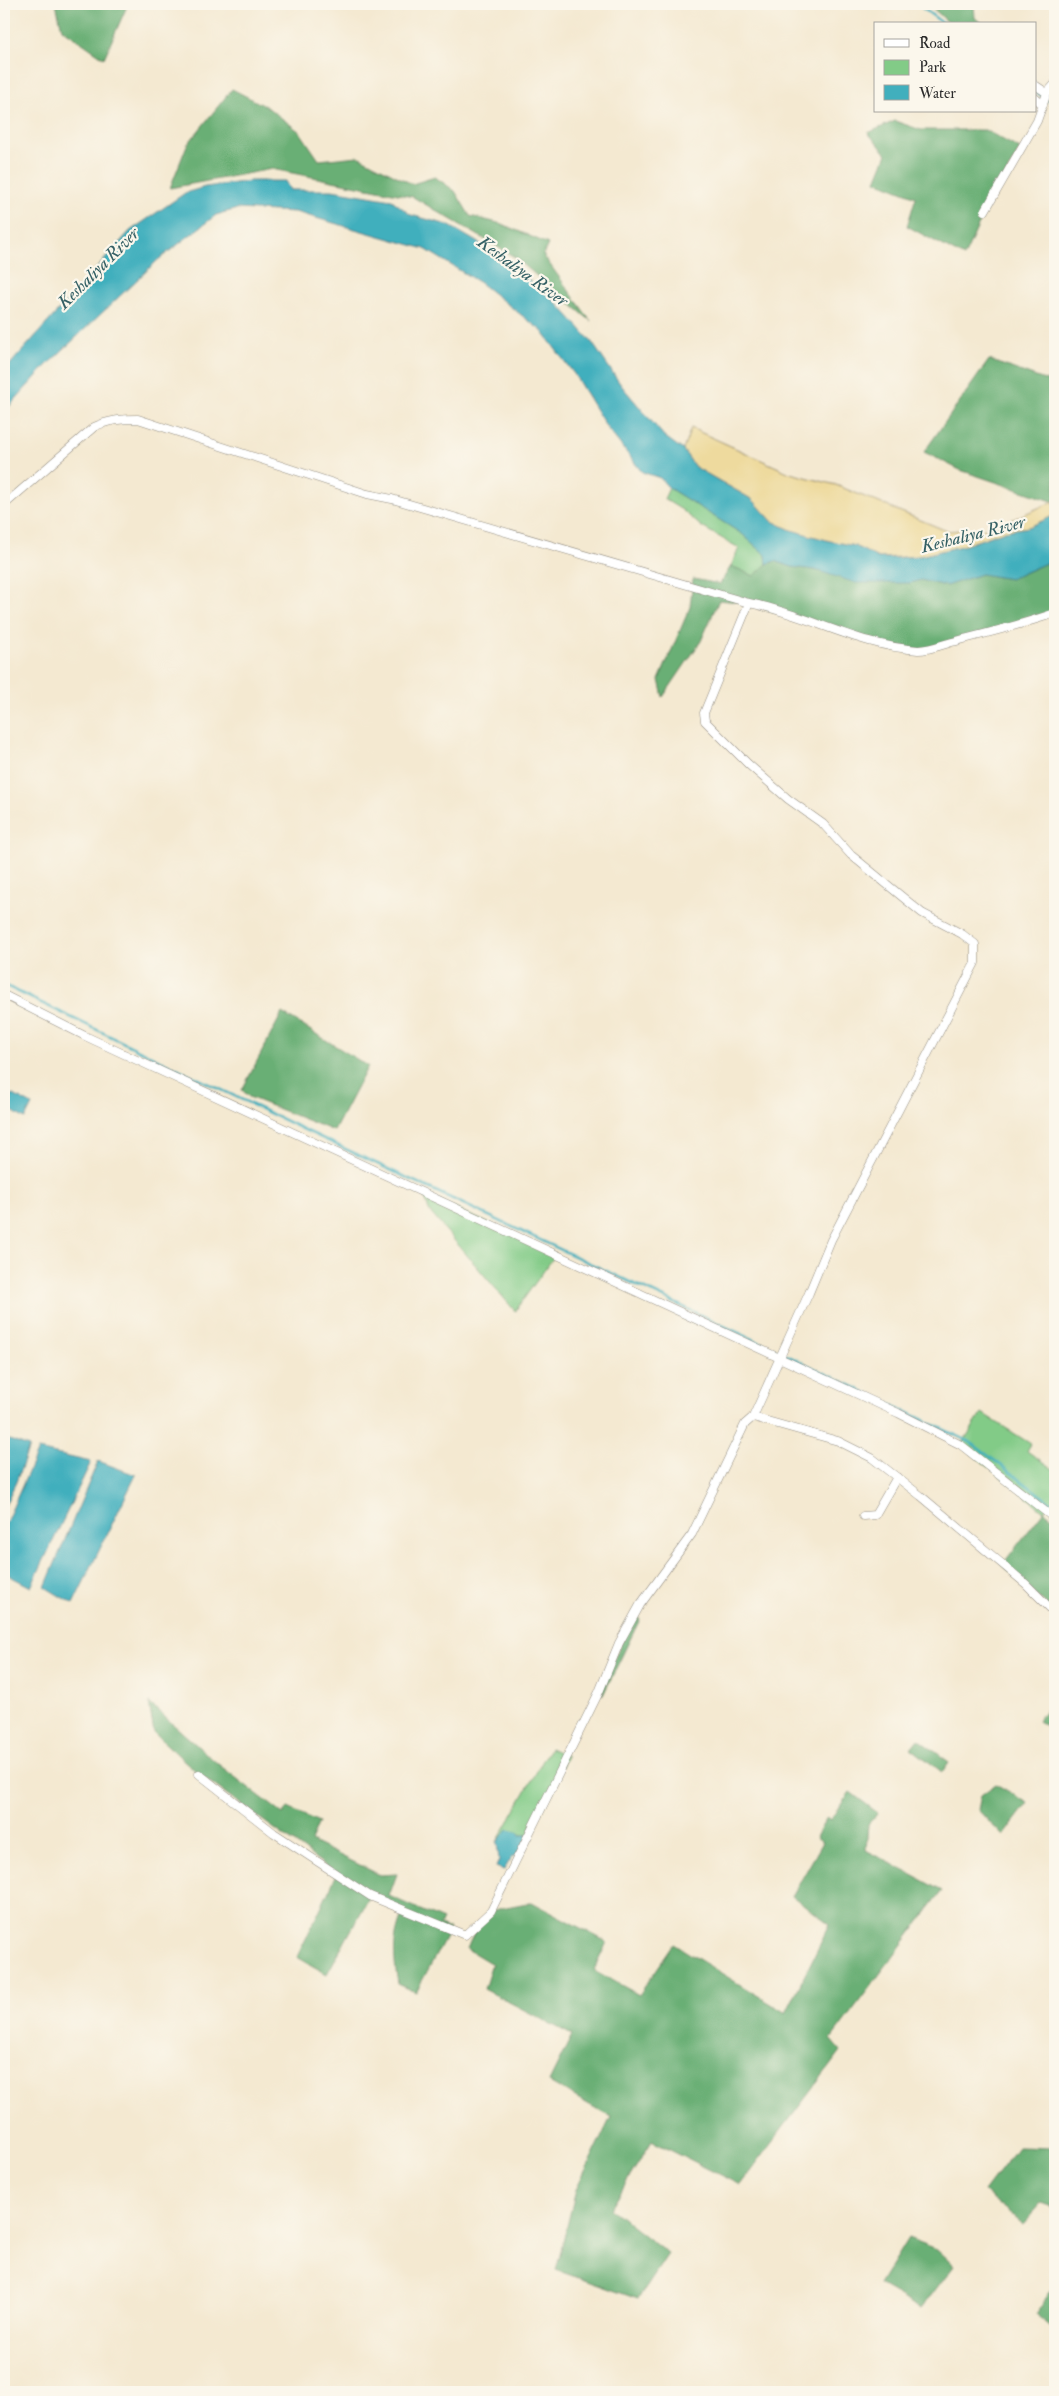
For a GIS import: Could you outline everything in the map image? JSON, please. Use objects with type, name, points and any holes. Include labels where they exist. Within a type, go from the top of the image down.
[{"type":"street","points":[[985,211],[1037,121],[1047,93],[1055,84]]},
{"type":"street","points":[[1036,86],[1047,93]]},
{"type":"street","points":[[1036,99],[1044,105]]},
{"type":"street","points":[[4,505],[94,427],[104,422],[120,419],[138,419],[367,494],[392,499],[749,603],[778,609],[834,632],[868,642],[920,650],[1026,623],[1055,613]]},
{"type":"street","points":[[199,1774],[274,1833],[370,1896],[465,1935],[491,1911],[599,1692],[619,1643],[640,1605],[692,1534],[745,1424],[753,1417],[831,1240],[975,963],[975,944],[962,934],[922,913],[851,855],[822,824],[788,799],[748,764],[705,722],[704,713],[749,603]]},
{"type":"street","points":[[4,995],[85,1036],[779,1358],[961,1445],[1055,1519]]},
{"type":"street","points":[[753,1417],[838,1441],[859,1450],[897,1477],[1026,1584],[1055,1613]]},
{"type":"street","points":[[863,1516],[875,1516],[897,1477]]},
{"type":"green space","points":[[56,4],[128,4],[104,58],[62,29]]},
{"type":"green space","points":[[928,4],[974,4],[975,18],[980,22],[948,22]]},
{"type":"green space","points":[[232,89],[267,107],[300,132],[319,160],[358,156],[412,184],[435,177],[455,191],[470,216],[502,224],[548,244],[543,255],[591,321],[513,256],[413,197],[272,169],[170,188],[187,145]]},
{"type":"green space","points":[[895,121],[921,130],[985,130],[1020,149],[985,211],[964,257],[907,226],[916,197],[876,181],[887,154],[868,133]]},
{"type":"green space","points":[[989,360],[1050,382],[1055,375],[1055,502],[960,470],[924,452]]},
{"type":"green space","points":[[669,488],[742,534],[766,555],[767,564],[754,576],[731,566],[739,548],[702,527],[682,510],[664,499]]},
{"type":"green space","points":[[1055,559],[1055,613],[920,650],[868,642],[749,603],[719,600],[701,641],[663,697],[659,680],[690,607],[693,579],[720,584],[731,566],[754,576],[767,564],[775,561],[792,567],[815,570],[856,582],[910,583],[921,580],[946,586],[981,574],[1010,579]]},
{"type":"green space","points":[[282,1013],[368,1066],[334,1131],[249,1097],[242,1090]]},
{"type":"green space","points":[[424,1194],[556,1254],[515,1311],[429,1211]]},
{"type":"green space","points":[[982,1413],[1031,1444],[1027,1451],[1053,1469],[1055,1467],[1055,1498],[1044,1511],[961,1445]]},
{"type":"green space","points":[[1044,1511],[1055,1519],[1055,1613],[1002,1565]]},
{"type":"green space","points":[[633,1617],[640,1619],[603,1695],[599,1692]]},
{"type":"green space","points":[[1055,1697],[1055,1732],[1038,1721]]},
{"type":"green space","points":[[149,1703],[218,1764],[283,1814],[288,1808],[319,1822],[311,1841],[380,1875],[397,1874],[389,1896],[443,1920],[440,1925],[450,1929],[416,1992],[398,1984],[396,1973],[395,1946],[397,1929],[404,1910],[370,1896],[327,1974],[297,1957],[337,1874],[199,1774],[154,1733]]},
{"type":"green space","points":[[918,1739],[949,1762],[942,1772],[911,1748]]},
{"type":"green space","points":[[550,1748],[567,1756],[528,1835],[519,1835],[508,1829],[497,1842]]},
{"type":"green space","points":[[996,1784],[1028,1803],[1003,1836],[978,1810],[981,1795]]},
{"type":"green space","points":[[850,1792],[878,1813],[868,1824],[866,1850],[942,1891],[831,2039],[841,2051],[740,2185],[652,2141],[610,2209],[668,2254],[638,2299],[556,2270],[576,2190],[611,2117],[549,2082],[572,2035],[484,1989],[492,1964],[467,1949],[479,1925],[484,1918],[497,1909],[532,1902],[607,1942],[594,1970],[639,1995],[674,1944],[786,2013],[830,1924],[792,1896],[823,1842],[816,1837],[827,1817],[830,1820]]},
{"type":"green space","points":[[1018,2147],[1055,2148],[1055,2209],[1041,2204],[1023,2224],[984,2192]]},
{"type":"green space","points":[[908,2238],[937,2249],[954,2265],[921,2309],[879,2285]]},
{"type":"green space","points":[[1055,2285],[1055,2330],[1035,2314]]},
{"type":"sand","points":[[691,428],[790,473],[836,485],[947,531],[993,528],[1054,501],[1055,515],[1029,527],[1005,531],[966,545],[920,556],[878,558],[855,546],[791,530],[772,521],[753,500],[695,467],[683,450]]},
{"type":"water","name":"Keshaliya River","points":[[250,181],[285,181],[290,190],[332,190],[392,200],[411,215],[448,225],[499,255],[557,303],[591,341],[621,385],[664,436],[683,450],[695,467],[753,500],[772,521],[791,530],[855,546],[878,558],[897,558],[920,556],[966,545],[1005,531],[1029,527],[1055,515],[1055,559],[1010,579],[981,574],[946,586],[921,580],[910,583],[856,583],[815,570],[792,567],[775,561],[767,564],[766,555],[742,534],[669,488],[660,478],[642,472],[607,428],[574,374],[542,331],[480,283],[425,249],[295,212],[237,209],[216,215],[158,260],[46,366],[4,412],[4,371],[130,231],[185,193],[205,187]]},
{"type":"water","points":[[12,1094],[32,1105],[25,1119],[7,1108]]},
{"type":"water","points":[[4,1438],[29,1447],[4,1507]]},
{"type":"water","points":[[38,1450],[91,1462],[31,1587],[4,1573],[4,1527]]},
{"type":"water","points":[[98,1461],[136,1475],[73,1604],[45,1587]]},
{"type":"water","points":[[508,1829],[518,1831],[520,1835],[528,1835],[519,1854],[512,1857],[504,1870],[496,1867],[499,1860],[497,1842]]},
{"type":"waterway","points":[[917,4],[941,22]]},
{"type":"waterway","points":[[1036,92],[1042,96]]},
{"type":"waterway","points":[[1048,100],[1055,102]]},
{"type":"waterway","points":[[4,985],[311,1133],[780,1352]]},
{"type":"waterway","points":[[784,1354],[970,1442],[1055,1506]]}]
